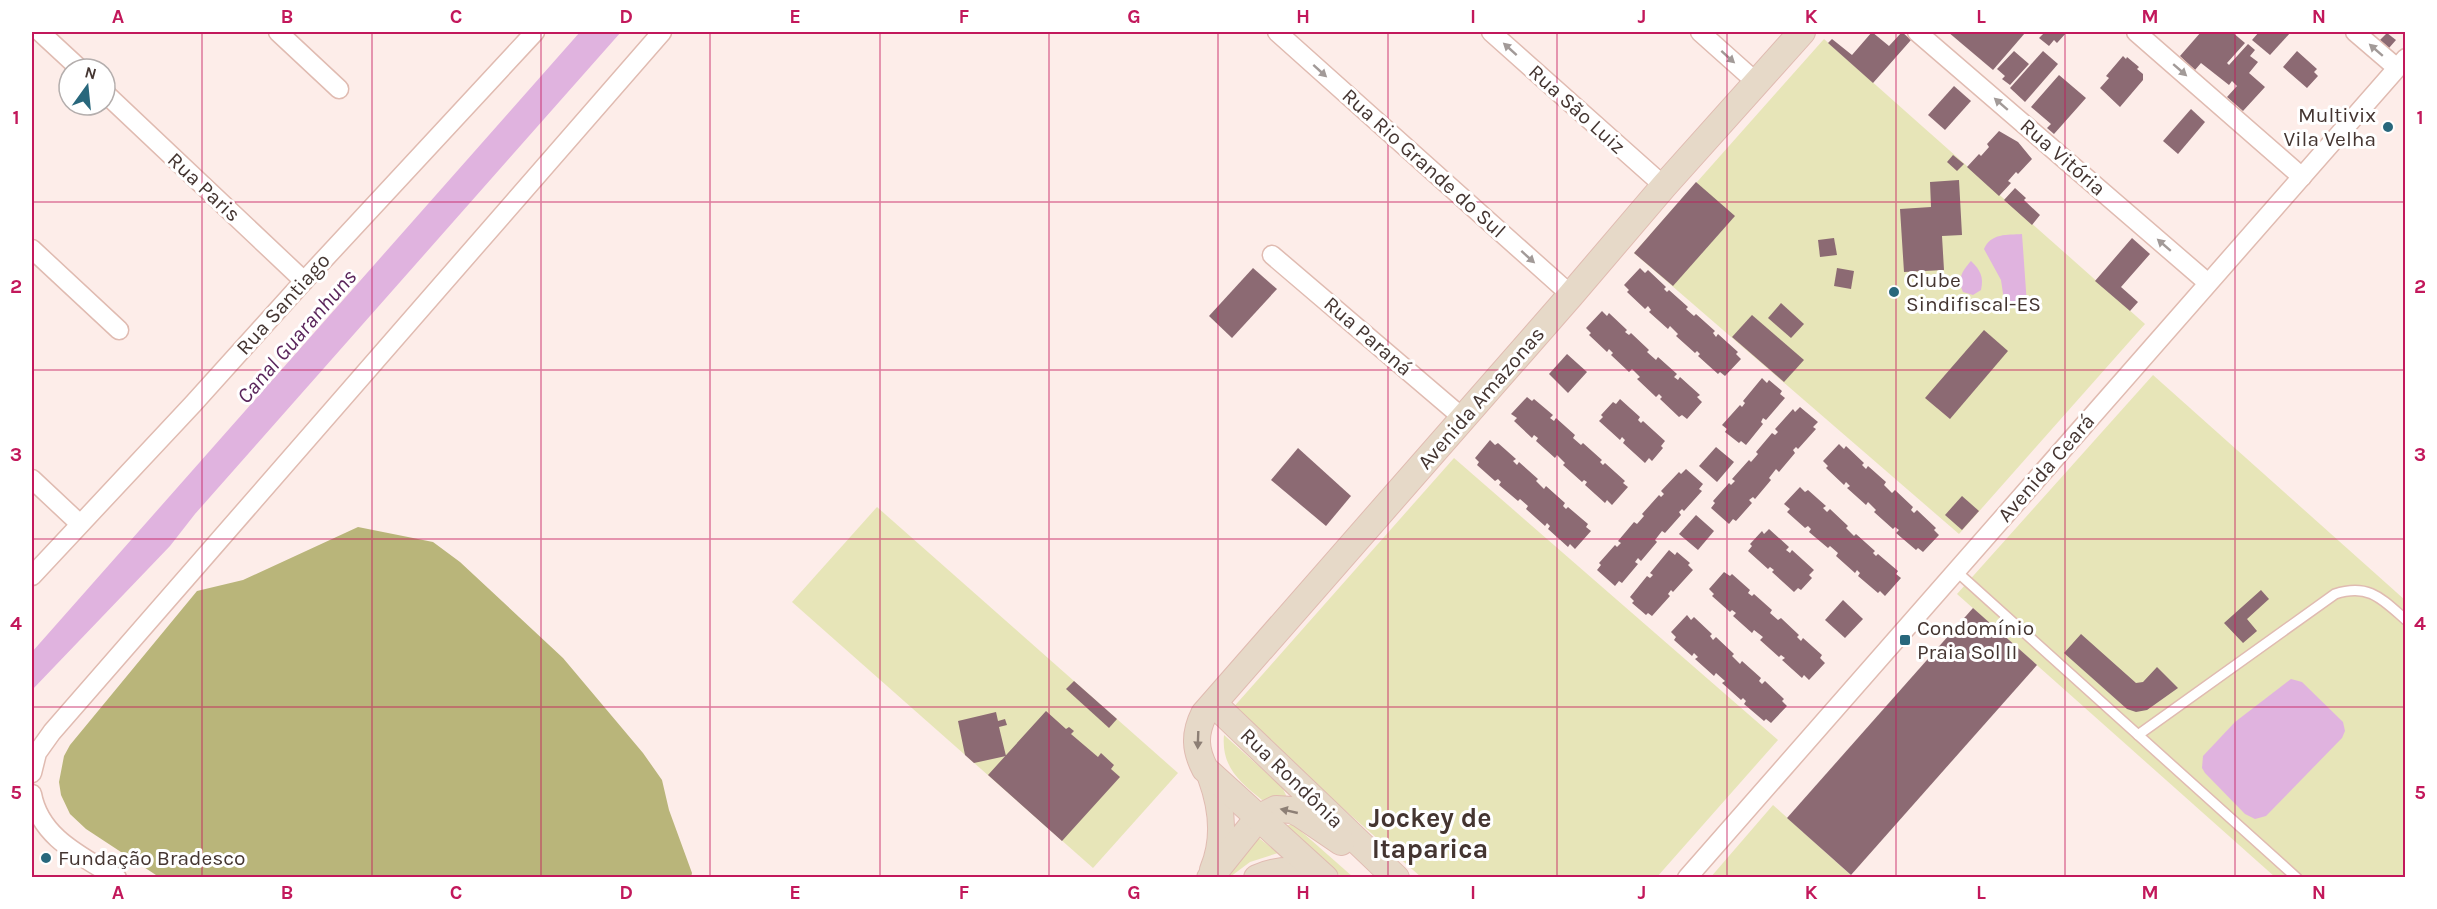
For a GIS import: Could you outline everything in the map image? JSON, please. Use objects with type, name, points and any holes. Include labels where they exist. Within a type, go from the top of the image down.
[{"type":"street","points":[[40,32],[67,57]]},
{"type":"street","points":[[278,32],[339,89]]},
{"type":"street","points":[[32,773],[37,753],[43,742],[662,32]]},
{"type":"street","name":"Rua Rio Grande do Sul","points":[[1277,32],[1571,296]]},
{"type":"street","name":"Rua São Luiz","points":[[1491,32],[1664,186]]},
{"type":"street","points":[[1700,32],[1756,82]]},
{"type":"street","name":"Avenida Amazonas","points":[[1211,777],[1200,761],[1196,742],[1200,723],[1214,704],[1571,296],[1664,186],[1802,32]]},
{"type":"street","name":"Rua Vitória","points":[[1917,32],[2208,283]]},
{"type":"street","points":[[2136,32],[2302,177]]},
{"type":"street","points":[[2355,32],[2401,63]]},
{"type":"street","name":"Rua Santiago","points":[[32,576],[193,404],[530,33]]},
{"type":"street","name":"Avenida Ceará","points":[[1687,878],[2401,63]]},
{"type":"street","name":"Rua Paris","points":[[117,104],[304,281]]},
{"type":"street","points":[[32,249],[118,330]]},
{"type":"street","name":"Rua Paraná","points":[[1272,255],[1463,418]]},
{"type":"street","points":[[32,479],[80,524]]},
{"type":"street","name":"Rua Rondônia","points":[[1214,704],[1396,878]]},
{"type":"street","points":[[1211,777],[1324,878]]},
{"type":"street","points":[[1210,878],[1220,845],[1222,828],[1221,810],[1211,777]]},
{"type":"street","points":[[32,794],[38,815],[51,834],[61,843],[117,878]]},
{"type":"street","points":[[1210,878],[1258,818],[1276,809],[1292,810],[1390,878]]},
{"type":"street","points":[[1257,878],[1285,870],[1306,872],[1324,878]]},
{"type":"lane","points":[[1956,571],[2297,878]]},
{"type":"lane","points":[[2138,735],[2335,594],[2355,590],[2367,591],[2377,596],[2406,620]]},
{"type":"shaded area","points":[[580,32],[621,32],[195,514],[170,546],[32,690],[32,652]]},
{"type":"shaded area","name":"Clube Sindifiscal-ES","points":[[1824,39],[2145,324],[1959,534],[1634,253]]},
{"type":"shaded area","points":[[2022,234],[2027,305],[2005,307],[2001,280],[1984,249],[1995,237]]},
{"type":"shaded area","points":[[1971,261],[1982,277],[1981,290],[1973,295],[1963,292],[1960,283],[1963,272]]},
{"type":"shaded area","points":[[2153,375],[2405,600],[2405,877],[2275,877],[1957,594]]},
{"type":"shaded area","points":[[1454,458],[1778,740],[1657,877],[1421,877],[1231,710]]},
{"type":"shaded area","points":[[877,507],[1178,773],[1093,868],[792,602]]},
{"type":"shaded area","points":[[358,527],[433,542],[460,562],[563,658],[643,753],[662,780],[669,810],[692,873],[691,877],[159,877],[86,829],[70,814],[61,795],[59,782],[64,756],[70,745],[197,591],[243,580]]},
{"type":"shaded area","points":[[2291,679],[2302,682],[2343,722],[2345,731],[2342,738],[2266,816],[2255,819],[2245,814],[2205,773],[2202,768],[2203,756],[2235,722]]},
{"type":"shaded area","points":[[1224,735],[1282,787],[1287,797],[1262,800],[1246,787],[1229,765],[1224,746]]},
{"type":"shaded area","points":[[1773,805],[1853,877],[1710,878]]},
{"type":"shaded area","points":[[1282,825],[1294,825],[1353,877],[1342,877]]},
{"type":"shaded area","points":[[1255,835],[1278,853],[1250,862],[1230,877],[1222,878]]},
{"type":"building","points":[[1872,32],[1889,46],[1902,32],[1911,40],[1873,83],[1828,43],[1832,39],[1852,55]]},
{"type":"building","points":[[1948,32],[2023,32],[2025,33],[1993,70]]},
{"type":"building","points":[[2045,32],[2067,32],[2057,43],[2054,40],[2049,46],[2039,38]]},
{"type":"building","points":[[2201,32],[2232,32],[2245,43],[2227,63],[2229,65],[2248,44],[2255,50],[2250,56],[2258,62],[2249,73],[2265,87],[2243,111],[2227,97],[2237,86],[2232,81],[2229,85],[2201,63],[2195,70],[2180,56]]},
{"type":"building","points":[[2259,32],[2291,32],[2270,55],[2252,40]]},
{"type":"building","points":[[2387,33],[2396,40],[2389,48],[2380,40]]},
{"type":"building","points":[[2014,51],[2029,64],[2010,85],[2002,79],[2005,76],[1997,69]]},
{"type":"building","points":[[2043,51],[2058,64],[2025,102],[2010,88]]},
{"type":"building","points":[[2297,51],[2317,69],[2314,72],[2318,76],[2307,88],[2283,67]]},
{"type":"building","points":[[2123,56],[2139,67],[2137,69],[2143,74],[2143,80],[2120,107],[2100,88],[2109,78],[2106,76]]},
{"type":"building","points":[[2059,75],[2086,98],[2054,134],[2047,128],[2051,124],[2031,107]]},
{"type":"building","points":[[1954,86],[1971,101],[1945,130],[1928,115]]},
{"type":"building","points":[[2191,109],[2205,122],[2178,154],[2163,141]]},
{"type":"building","points":[[1999,131],[2018,142],[2032,159],[2018,174],[2016,172],[2008,181],[2011,183],[1999,196],[1967,167],[1989,147],[1987,144]]},
{"type":"building","points":[[1953,155],[1964,164],[1957,171],[1947,162]]},
{"type":"building","points":[[1959,180],[1962,235],[1942,236],[1944,270],[1904,272],[1900,209],[1931,207],[1930,182]]},
{"type":"building","points":[[1696,182],[1735,216],[1673,286],[1634,253]]},
{"type":"building","points":[[2015,188],[2040,215],[2032,225],[2004,200]]},
{"type":"building","points":[[1834,238],[1837,255],[1820,257],[1818,240]]},
{"type":"building","points":[[2132,238],[2150,254],[2121,287],[2138,302],[2130,311],[2095,281]]},
{"type":"building","points":[[1253,268],[1277,289],[1232,338],[1209,316]]},
{"type":"building","points":[[1640,268],[1645,273],[1648,270],[1666,287],[1664,289],[1667,292],[1669,290],[1688,307],[1686,309],[1694,316],[1696,314],[1715,331],[1713,333],[1716,337],[1718,334],[1738,352],[1736,354],[1741,359],[1725,376],[1720,372],[1718,374],[1698,356],[1700,354],[1697,351],[1695,353],[1676,336],[1678,334],[1670,326],[1668,329],[1649,312],[1651,310],[1648,306],[1645,309],[1627,292],[1629,290],[1624,285]]},
{"type":"building","points":[[1837,268],[1854,271],[1851,289],[1834,286]]},
{"type":"building","points":[[1781,303],[1804,324],[1791,338],[1768,318]]},
{"type":"building","points":[[1602,311],[1607,316],[1609,313],[1627,330],[1625,332],[1629,335],[1631,333],[1649,350],[1647,352],[1656,360],[1658,357],[1677,374],[1674,377],[1678,380],[1680,377],[1700,395],[1697,397],[1702,402],[1687,419],[1682,415],[1679,417],[1660,399],[1662,397],[1659,394],[1656,397],[1637,379],[1640,377],[1632,369],[1629,372],[1611,355],[1613,353],[1609,349],[1607,352],[1589,335],[1591,333],[1586,328]]},
{"type":"building","points":[[1752,315],[1804,360],[1784,382],[1732,337]]},
{"type":"building","points":[[1984,330],[2008,351],[1950,419],[1925,398]]},
{"type":"building","points":[[1567,354],[1587,372],[1568,393],[1549,374]]},
{"type":"building","points":[[1762,378],[1767,383],[1769,380],[1782,391],[1780,394],[1785,398],[1766,420],[1763,418],[1761,422],[1763,424],[1746,445],[1741,441],[1739,443],[1725,432],[1727,429],[1722,425],[1740,405],[1742,407],[1745,403],[1743,401]]},
{"type":"building","points":[[1527,397],[1532,401],[1534,399],[1553,415],[1550,418],[1554,421],[1556,418],[1575,435],[1573,438],[1581,445],[1583,443],[1602,460],[1600,462],[1603,465],[1605,463],[1625,481],[1623,483],[1628,487],[1612,505],[1607,500],[1605,503],[1585,485],[1587,482],[1584,480],[1582,482],[1563,465],[1565,463],[1557,455],[1555,458],[1536,441],[1538,438],[1534,435],[1532,438],[1514,421],[1517,418],[1511,414]]},
{"type":"building","points":[[1620,399],[1640,417],[1638,420],[1641,423],[1643,421],[1665,441],[1661,446],[1663,448],[1652,461],[1649,458],[1645,463],[1623,443],[1625,440],[1622,437],[1620,440],[1599,421],[1603,417],[1601,415],[1613,402],[1616,404]]},
{"type":"building","points":[[1800,407],[1818,422],[1813,427],[1816,429],[1798,449],[1796,447],[1793,450],[1795,453],[1779,472],[1776,469],[1769,478],[1771,480],[1755,499],[1753,497],[1749,500],[1752,503],[1736,521],[1733,519],[1729,524],[1711,508],[1715,503],[1713,501],[1729,483],[1731,485],[1735,481],[1732,479],[1749,460],[1751,462],[1758,454],[1756,452],[1772,433],[1775,435],[1778,432],[1775,429],[1793,409],[1795,412]]},
{"type":"building","points":[[1490,440],[1495,445],[1498,443],[1516,459],[1513,461],[1517,465],[1519,462],[1538,479],[1536,481],[1544,489],[1546,486],[1565,503],[1563,506],[1566,509],[1568,507],[1588,524],[1586,527],[1591,531],[1575,549],[1570,544],[1568,547],[1548,529],[1550,526],[1547,523],[1545,526],[1526,509],[1528,506],[1520,499],[1518,501],[1499,485],[1501,482],[1498,479],[1495,481],[1477,465],[1479,462],[1475,458]]},
{"type":"building","points":[[1839,444],[1844,449],[1846,446],[1864,463],[1862,465],[1866,469],[1868,466],[1886,482],[1884,485],[1892,493],[1895,490],[1913,507],[1911,510],[1914,513],[1917,510],[1936,528],[1934,530],[1939,535],[1923,552],[1918,548],[1916,550],[1896,533],[1899,530],[1895,527],[1893,529],[1874,512],[1876,510],[1868,502],[1866,505],[1847,488],[1850,486],[1846,482],[1844,485],[1826,468],[1828,466],[1823,461]]},
{"type":"building","points":[[1716,447],[1734,462],[1717,482],[1699,466]]},
{"type":"building","points":[[1298,448],[1351,496],[1326,526],[1271,480]]},
{"type":"building","points":[[1686,469],[1703,484],[1699,489],[1702,491],[1684,511],[1682,509],[1679,512],[1681,515],[1665,533],[1662,531],[1655,540],[1657,542],[1641,561],[1638,558],[1635,562],[1638,564],[1622,583],[1619,581],[1615,586],[1597,570],[1601,565],[1599,563],[1615,545],[1617,547],[1621,543],[1618,541],[1634,522],[1637,524],[1644,516],[1642,514],[1659,495],[1661,497],[1664,494],[1661,491],[1679,472],[1681,474]]},
{"type":"building","points":[[1800,487],[1805,492],[1808,490],[1826,506],[1823,508],[1827,512],[1830,509],[1848,526],[1846,528],[1854,536],[1856,534],[1875,551],[1873,553],[1876,556],[1878,554],[1898,571],[1896,574],[1901,578],[1885,596],[1858,576],[1860,573],[1857,570],[1855,573],[1836,556],[1838,553],[1830,546],[1828,548],[1809,532],[1811,529],[1808,526],[1805,528],[1787,512],[1790,509],[1784,504]]},
{"type":"building","points":[[1962,496],[1979,511],[1962,530],[1945,515]]},
{"type":"building","points":[[1696,515],[1714,531],[1698,550],[1679,534]]},
{"type":"building","points":[[1769,529],[1789,547],[1786,550],[1790,553],[1792,550],[1814,570],[1809,575],[1812,578],[1801,590],[1798,588],[1794,592],[1772,572],[1774,570],[1770,567],[1768,569],[1748,551],[1752,546],[1750,544],[1762,531],[1764,534]]},
{"type":"building","points":[[1669,550],[1675,555],[1677,552],[1690,563],[1688,565],[1693,570],[1673,592],[1671,590],[1668,594],[1670,596],[1652,616],[1648,613],[1646,615],[1632,603],[1634,601],[1630,597],[1647,576],[1650,578],[1653,575],[1650,573]]},
{"type":"building","points":[[1724,572],[1730,576],[1732,574],[1750,590],[1748,593],[1752,596],[1754,594],[1772,610],[1770,613],[1778,620],[1781,618],[1799,635],[1797,637],[1801,641],[1803,638],[1822,655],[1820,658],[1825,663],[1809,680],[1804,675],[1802,678],[1782,660],[1785,658],[1781,655],[1779,657],[1760,640],[1763,637],[1754,630],[1752,633],[1733,616],[1736,613],[1732,610],[1730,612],[1712,596],[1714,594],[1709,589]]},
{"type":"building","points":[[2261,590],[2269,599],[2247,619],[2257,631],[2243,643],[2224,623]]},
{"type":"building","points":[[1843,600],[1863,619],[1845,638],[1825,620]]},
{"type":"building","points":[[1973,608],[2037,665],[1851,875],[1787,818]]},
{"type":"building","points":[[1687,615],[1691,620],[1694,617],[1712,634],[1710,636],[1713,640],[1716,637],[1734,654],[1732,656],[1740,664],[1742,661],[1761,678],[1759,681],[1762,684],[1765,681],[1784,699],[1782,701],[1787,706],[1771,723],[1766,719],[1764,721],[1744,704],[1746,701],[1743,698],[1741,700],[1722,683],[1725,681],[1716,673],[1714,676],[1695,659],[1698,657],[1694,653],[1692,656],[1674,640],[1676,637],[1671,632]]},
{"type":"building","points":[[2081,634],[2136,683],[2143,682],[2157,667],[2178,688],[2147,710],[2136,712],[2127,709],[2064,653]]},
{"type":"building","points":[[1074,681],[1117,719],[1109,728],[1066,689]]},
{"type":"building","points":[[1046,711],[1066,729],[1069,727],[1074,731],[1071,734],[1098,757],[1101,753],[1114,765],[1111,769],[1120,777],[1062,841],[988,775]]},
{"type":"building","points":[[996,712],[998,721],[1005,719],[1007,725],[999,727],[1006,756],[974,763],[965,755],[958,721]]},
{"type":"place","name":"Multivix Vila Velha","points":[[2388,127]]},
{"type":"place","name":"Clube Sindifiscal-ES","points":[[1894,292]]},
{"type":"place","name":"Condomínio Praia Sol II","points":[[1905,640]]},
{"type":"place","name":"Fundação Bradesco","points":[[46,858]]},
{"type":"district","name":"Jockey de Itaparica","points":[[1430,834]]},
{"type":"water label","name":"Canal Guaranhuns","points":[[296,336]]}]
